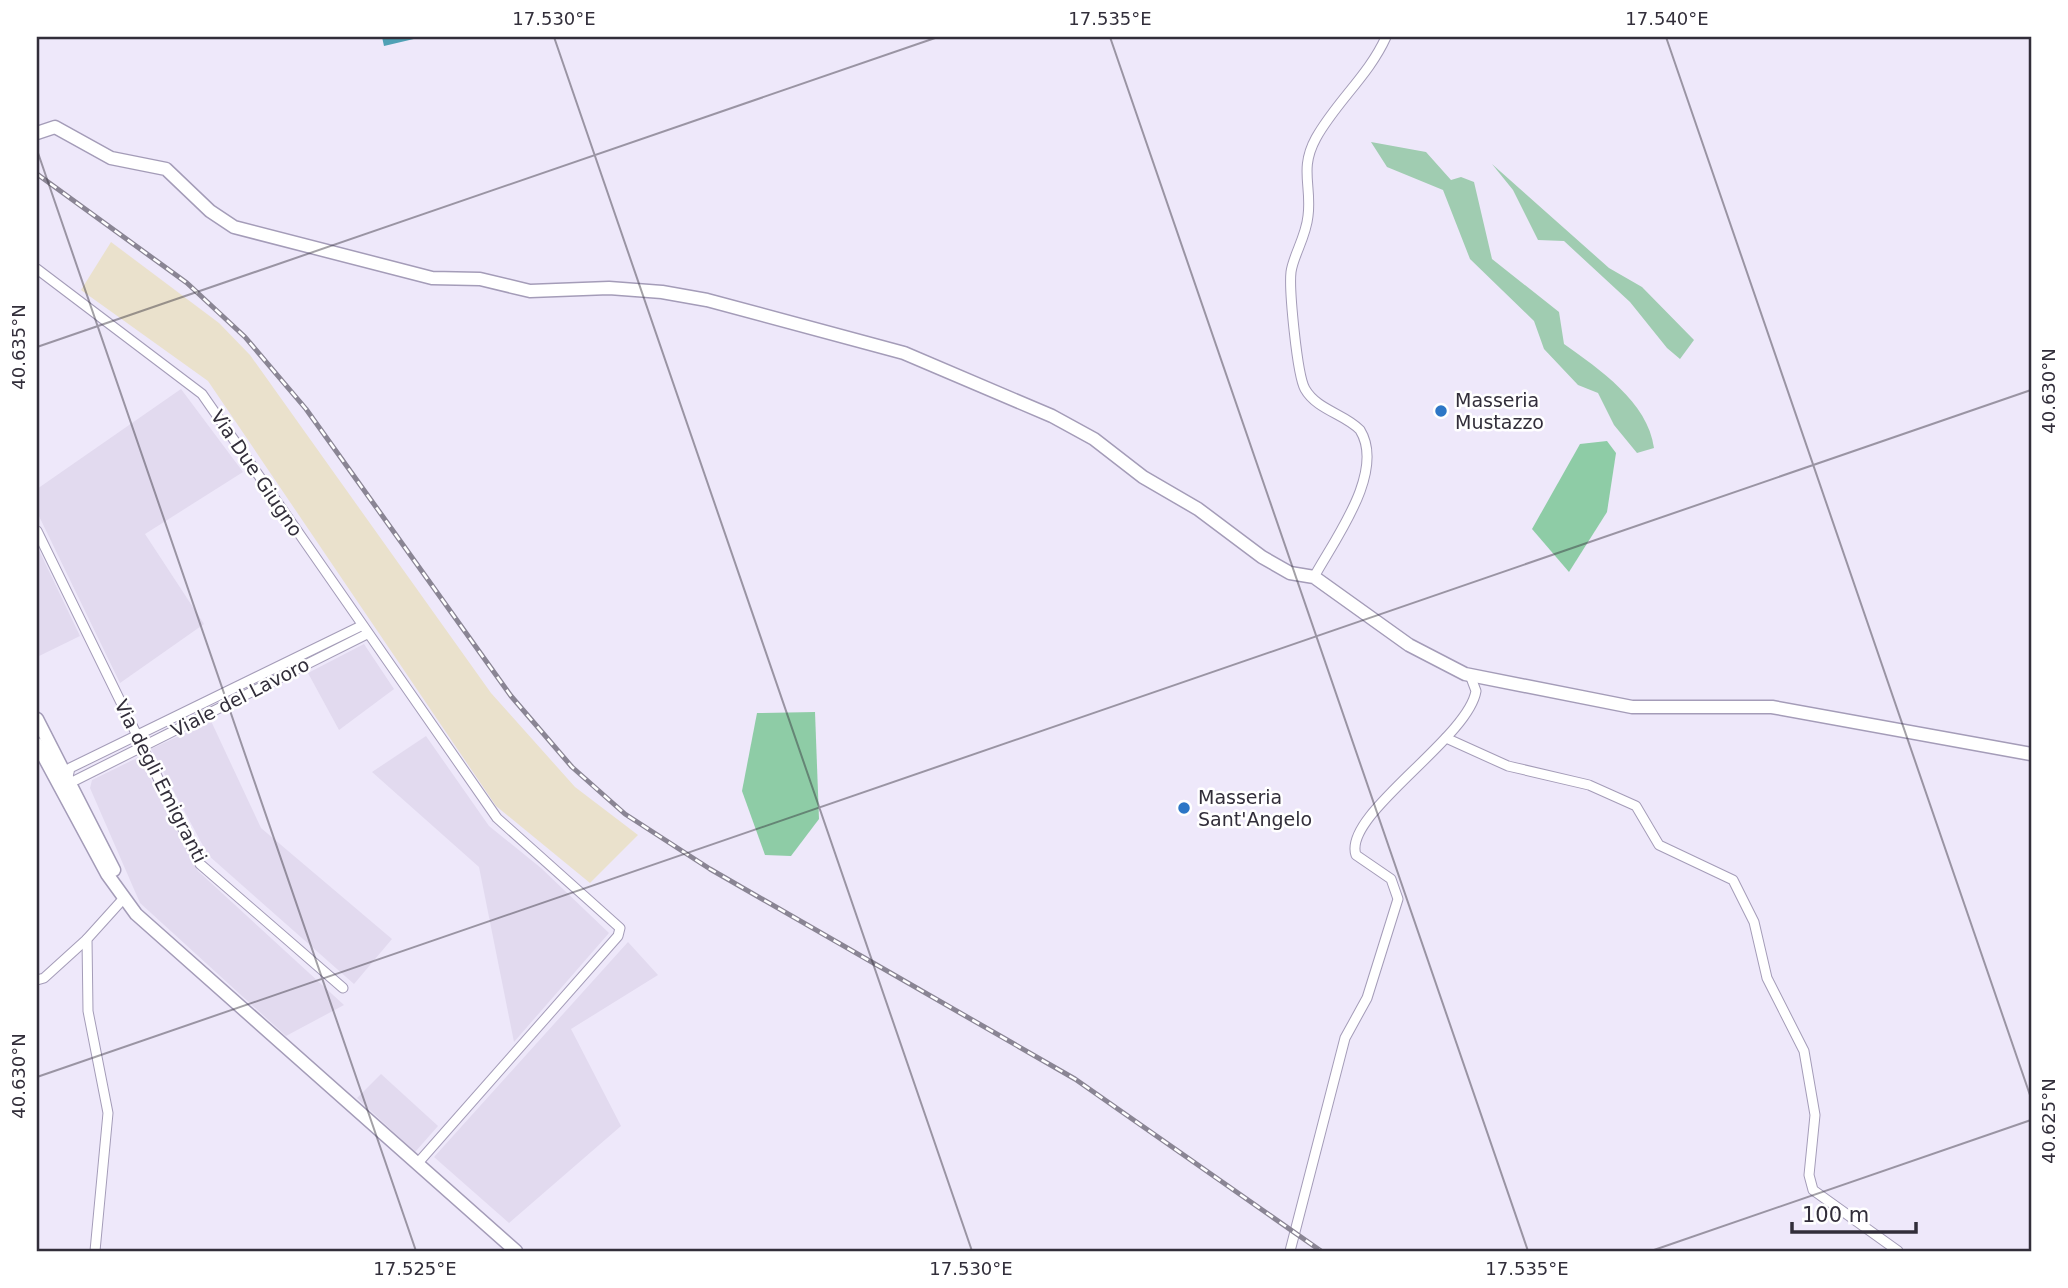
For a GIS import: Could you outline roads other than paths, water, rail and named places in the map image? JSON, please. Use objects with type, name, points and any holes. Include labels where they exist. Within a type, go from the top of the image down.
[{"type":"street","points":[[1314,577],[1363,486],[1368,456],[1360,430],[1322,406],[1306,390],[1297,354],[1291,271],[1304,240],[1309,213],[1305,177],[1311,150],[1317,137],[1378,54],[1386,37]]},
{"type":"street","points":[[37,133],[55,127],[111,158],[166,169],[210,211],[234,227],[253,234],[268,234],[432,278],[480,279],[530,291],[609,288],[662,292],[707,300],[904,354],[1052,416],[1094,439],[1143,477],[1198,509],[1262,557],[1290,573],[1314,577],[1409,645],[1448,667],[1470,675],[1632,707],[1772,707],[2031,754]]},
{"type":"street","name":"Via Due Giugno","points":[[37,269],[202,394],[497,818],[620,928],[618,936],[417,1164]]},
{"type":"street","name":"Via degli Emigranti","points":[[37,531],[200,864],[343,988]]},
{"type":"street","points":[[71,774],[137,735],[364,630]]},
{"type":"street","name":"Viale del Lavoro","points":[[71,774],[142,746],[364,630]]},
{"type":"street","points":[[1290,1251],[1345,1038],[1367,999],[1398,899],[1391,879],[1356,855],[1355,843],[1377,808],[1446,738],[1475,697],[1476,691],[1470,675]]},
{"type":"street","points":[[37,719],[71,774],[87,830],[124,898],[136,914],[516,1251]]},
{"type":"street","points":[[37,736],[47,755],[71,774]]},
{"type":"street","points":[[1446,738],[1508,765],[1589,785],[1636,806],[1658,845],[1733,880],[1754,922],[1767,978],[1804,1051],[1815,1115],[1809,1175],[1813,1190],[1898,1251]]},
{"type":"street","points":[[37,744],[136,914]]},
{"type":"street","points":[[37,980],[44,978],[87,939],[124,898]]},
{"type":"street","points":[[87,939],[88,1011],[108,1113],[95,1251]]},
{"type":"water","points":[[382,37],[418,37],[418,38],[384,46]]},
{"type":"railway","points":[[37,174],[187,283],[245,337],[306,409],[511,696],[572,767],[625,814],[710,869],[1075,1079],[1321,1251]]},
{"type":"place","name":"Masseria Mustazzo","points":[[1441,411]]},
{"type":"place","name":"Masseria Sant'Angelo","points":[[1184,808]]}]
